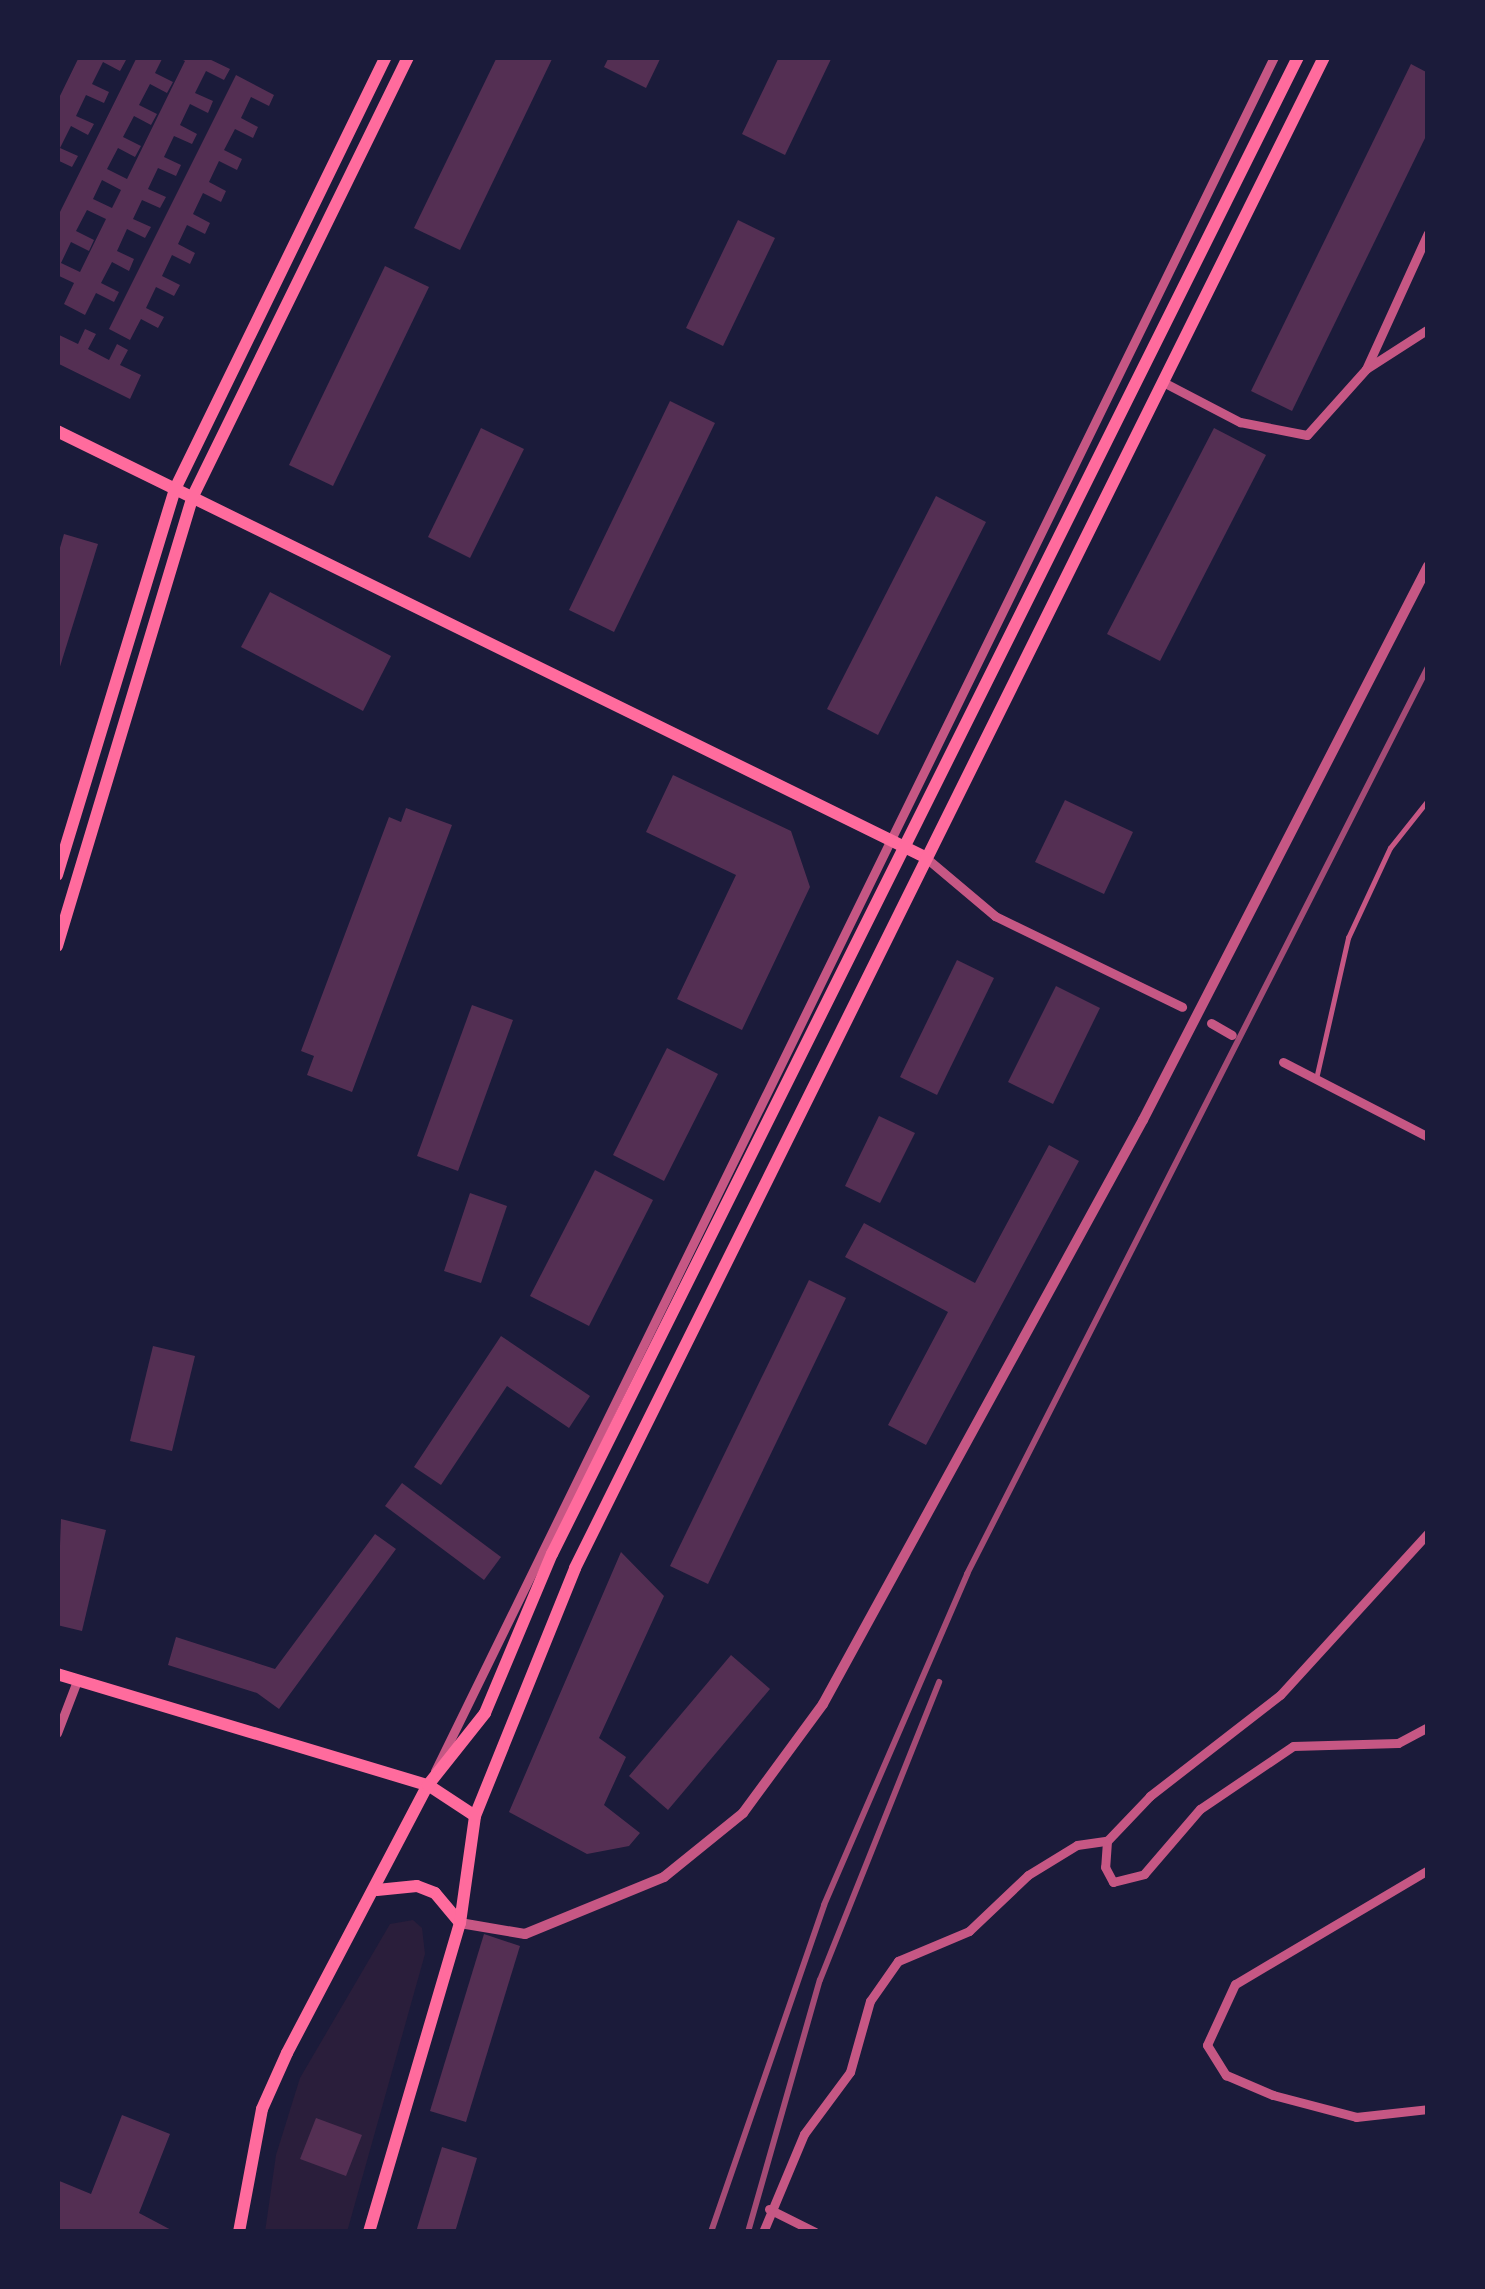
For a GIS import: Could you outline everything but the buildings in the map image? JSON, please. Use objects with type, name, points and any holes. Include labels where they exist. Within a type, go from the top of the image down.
[{"type":"main road","points":[[57,875],[175,489],[386,57]]},
{"type":"main road","points":[[57,946],[192,498],[408,57]]},
{"type":"main road","points":[[239,2232],[262,2109],[428,1785],[485,1713],[552,1554],[897,846],[1298,57]]},
{"type":"main road","points":[[369,2232],[460,1923],[476,1816],[574,1568],[1324,57]]},
{"type":"main road","points":[[57,430],[925,857]]},
{"type":"main road","points":[[57,1674],[428,1785],[476,1816]]},
{"type":"main road","points":[[377,1890],[416,1886],[450,1906],[460,1923]]},
{"type":"street","points":[[428,1785],[897,846],[1274,57]]},
{"type":"street","points":[[1366,368],[1428,233]]},
{"type":"street","points":[[1163,382],[1240,422],[1307,435],[1366,368],[1428,329]]},
{"type":"street","points":[[460,1923],[525,1934],[664,1877],[742,1813],[823,1704],[1143,1120],[1428,566]]},
{"type":"street","points":[[925,857],[995,916],[1182,1007]]},
{"type":"street","points":[[1210,1023],[1232,1035]]},
{"type":"street","points":[[1283,1062],[1428,1137]]},
{"type":"street","points":[[1428,1533],[1280,1695],[1150,1796],[1107,1841],[1105,1867],[1113,1882],[1128,1883],[1200,1809],[1262,1761],[1309,1743],[1398,1743],[1428,1727]]},
{"type":"street","points":[[57,1733],[76,1681]]},
{"type":"street","points":[[763,2232],[804,2134],[850,2072],[870,2002],[898,1961],[969,1931],[1028,1875],[1077,1844],[1107,1841]]},
{"type":"street","points":[[1428,1870],[1235,1984],[1207,2045],[1226,2075],[1274,2095],[1355,2117],[1428,2109]]},
{"type":"street","points":[[769,2209],[814,2232]]},
{"type":"lane","points":[[1316,1079],[1348,938],[1390,848],[1428,800]]},
{"type":"shaded area","points":[[413,1920],[422,1928],[425,1954],[347,2232],[265,2232],[276,2155],[300,2078],[390,1924]]},
{"type":"railway","points":[[711,2232],[824,1905],[967,1574],[1428,667]]},
{"type":"railway","points":[[748,2232],[820,1980],[939,1682]]}]
